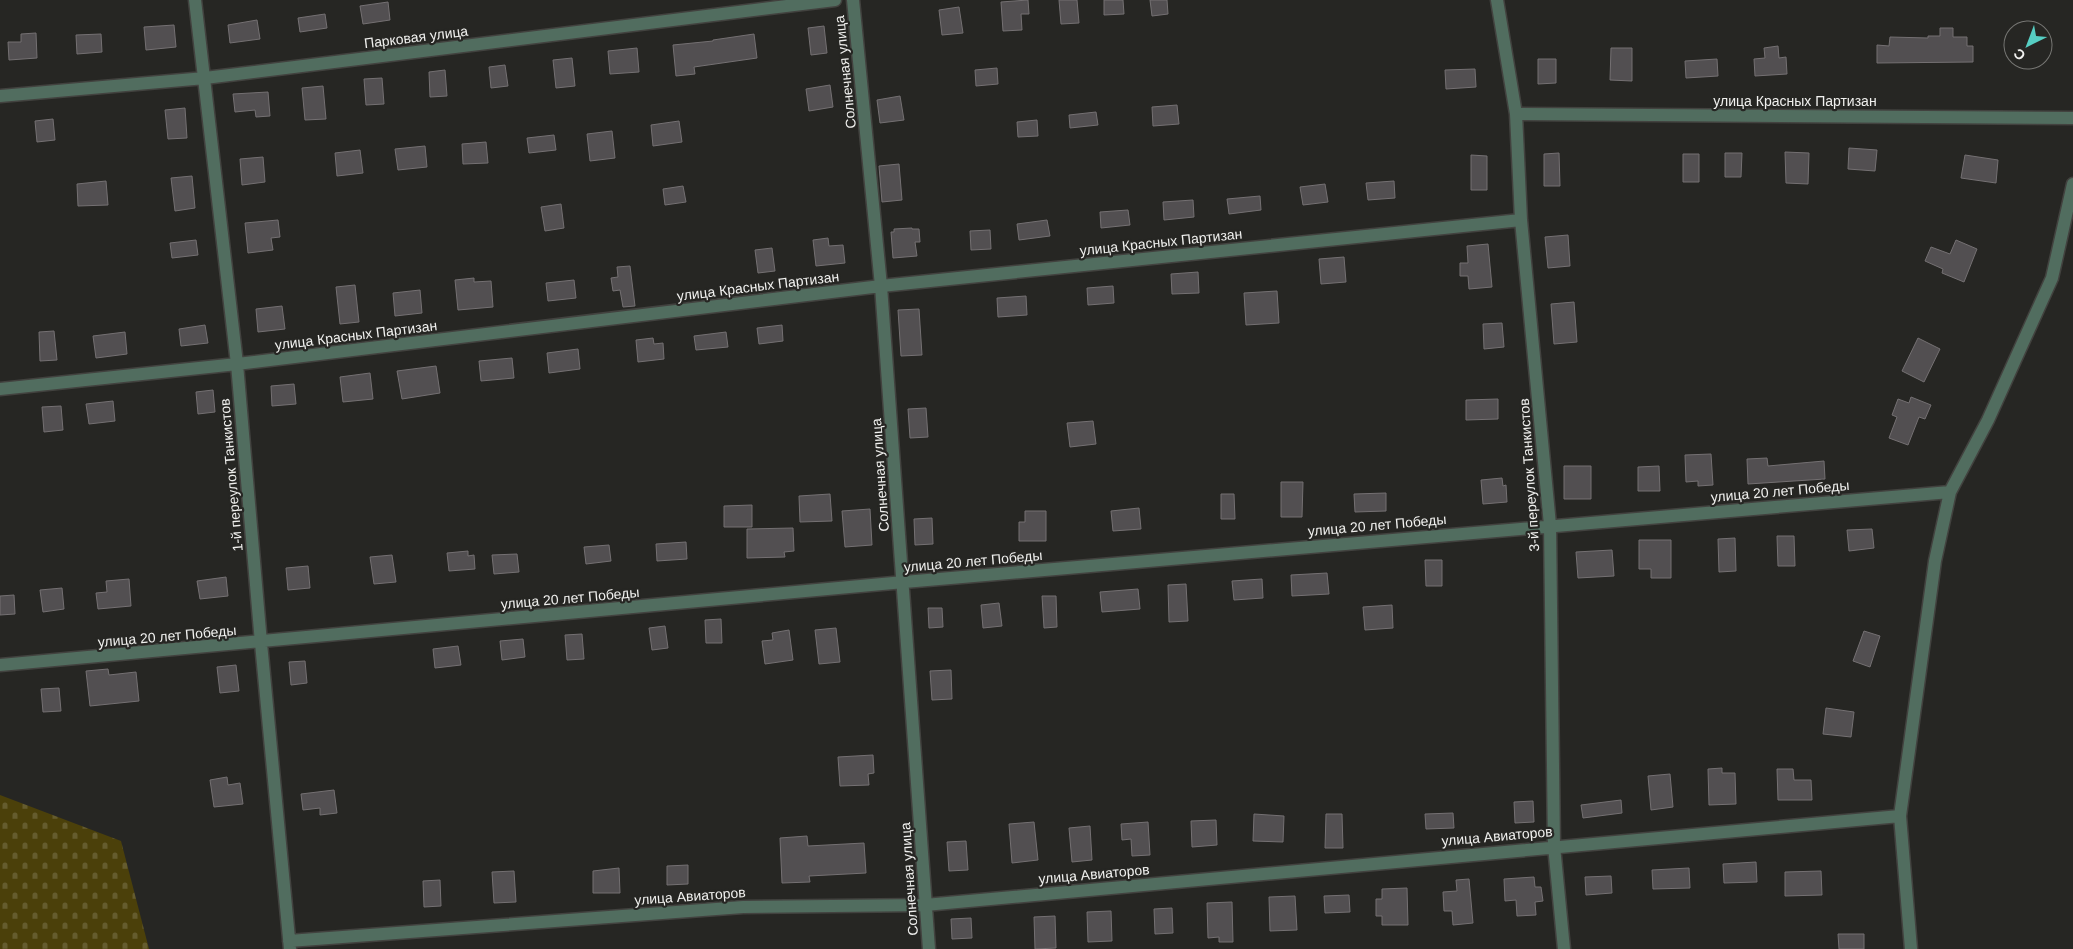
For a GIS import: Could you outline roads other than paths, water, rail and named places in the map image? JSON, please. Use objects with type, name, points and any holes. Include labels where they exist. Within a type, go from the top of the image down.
[{"type":"street","name":"1-й переулок Танкистов","points":[[195,0],[237,364],[260,642],[290,945]]},
{"type":"street","name":"Парковая улица","points":[[0,96],[205,78],[836,0]]},
{"type":"street","name":"Солнечная улица","points":[[853,0],[881,286],[904,582],[929,949]]},
{"type":"street","name":"3-й переулок Танкистов","points":[[1497,0],[1516,114],[1522,220],[1550,525],[1554,846],[1564,949]]},
{"type":"street","name":"улица Красных Партизан","points":[[1516,114],[2073,118]]},
{"type":"street","points":[[1911,949],[1900,816],[1936,561],[1950,492],[1988,420],[2052,278],[2073,184]]},
{"type":"street","name":"улица Красных Партизан","points":[[0,389],[237,364],[881,286],[1522,220]]},
{"type":"street","name":"улица 20 лет Победы","points":[[0,665],[904,582],[1950,492]]},
{"type":"street","name":"улица Авиаторов","points":[[290,945],[743,907],[926,905],[1554,846],[1900,816]]}]
